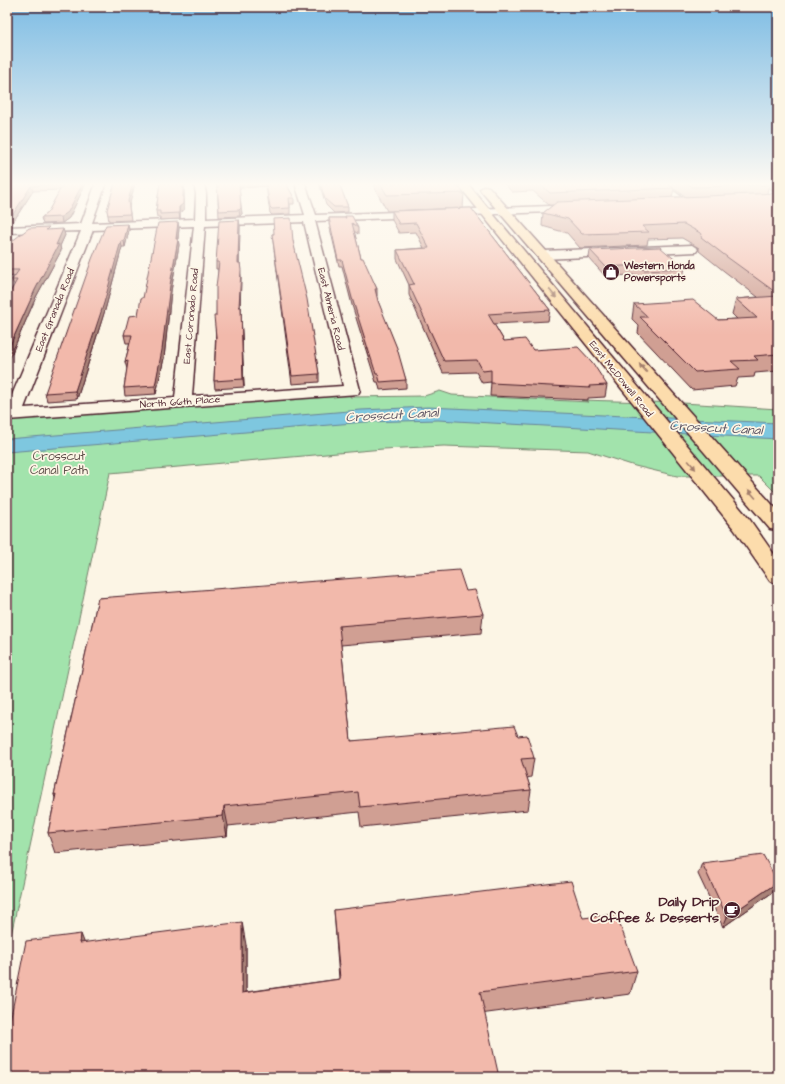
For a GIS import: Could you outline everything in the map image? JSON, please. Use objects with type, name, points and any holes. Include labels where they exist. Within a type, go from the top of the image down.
[{"type":"main road","name":"East McDowell Road","points":[[503,234],[742,525],[778,576]]},
{"type":"main road","name":"East McDowell Road","points":[[525,234],[778,524]]},
{"type":"main road","points":[[528,264],[545,256]]},
{"type":"street","name":"East Granada Road","points":[[10,415],[86,234]]},
{"type":"street","name":"East Coronado Road","points":[[184,402],[199,234]]},
{"type":"street","name":"East Almeria Road","points":[[312,234],[352,390]]},
{"type":"street","points":[[545,256],[689,247]]},
{"type":"street","name":"North 66th Place","points":[[10,415],[352,390]]},
{"type":"green space","name":"Crosscut Canal Path","points":[[352,390],[350,397],[424,396],[440,391],[452,395],[589,402],[581,400],[683,403],[778,409],[778,495],[759,476],[677,476],[635,466],[588,451],[444,446],[383,449],[110,473],[7,954],[7,415]]},
{"type":"water","name":"Crosscut Canal","points":[[428,407],[778,423],[778,439],[438,420],[365,422],[7,452],[7,439],[361,410]]},
{"type":"building","points":[[22,234],[61,234],[56,245],[59,244],[35,290],[7,352],[7,298],[17,280],[12,280],[19,270],[7,270],[7,245]]},
{"type":"building","points":[[102,234],[126,234],[124,241],[121,241],[104,303],[75,391],[45,393],[92,259]]},
{"type":"building","points":[[156,234],[177,234],[176,239],[178,239],[170,285],[162,350],[155,386],[124,388],[128,361],[125,362],[132,335],[124,335],[129,316],[138,315],[141,298],[143,298]]},
{"type":"building","points":[[218,234],[239,234],[238,263],[240,263],[241,270],[239,307],[241,307],[243,379],[214,381],[216,337],[214,316],[216,316],[216,287],[219,262],[216,262]]},
{"type":"building","points":[[272,234],[292,234],[307,299],[319,374],[292,376]]},
{"type":"building","points":[[332,234],[355,234],[361,258],[363,258],[377,289],[375,289],[378,301],[397,348],[406,380],[380,382],[378,374],[376,374],[352,298],[342,260],[338,260]]},
{"type":"building","points":[[422,234],[491,234],[550,310],[488,314],[504,341],[525,339],[533,350],[578,347],[592,362],[607,385],[589,386],[590,388],[491,383],[491,370],[483,371],[477,360],[444,361],[409,285],[414,284],[397,250],[429,248]]},
{"type":"building","points":[[702,234],[778,234],[778,294],[701,237]]},
{"type":"building","points":[[660,247],[685,268],[644,270],[639,265],[606,267],[590,250]]},
{"type":"building","points":[[778,296],[778,354],[754,356],[758,360],[731,361],[740,369],[695,372],[640,317],[648,317],[634,304],[693,300],[718,320],[757,318],[736,299]]},
{"type":"building","points":[[459,570],[466,591],[475,590],[483,614],[339,626],[351,741],[514,726],[518,736],[527,735],[534,758],[521,759],[531,790],[360,807],[358,792],[224,806],[223,816],[48,833],[56,794],[54,795],[98,598]]},
{"type":"building","name":"Daily Drip Coffee & Desserts","points":[[763,855],[778,882],[727,917],[702,863]]},
{"type":"building","points":[[571,881],[583,918],[616,914],[637,971],[480,992],[499,1077],[7,1077],[7,1036],[26,941],[81,934],[80,943],[242,922],[242,993],[340,979],[334,910]]},
{"type":"place","name":"Western Honda Powersports","points":[[611,272]]},
{"type":"place","name":"Daily Drip Coffee & Desserts","points":[[732,910]]}]
